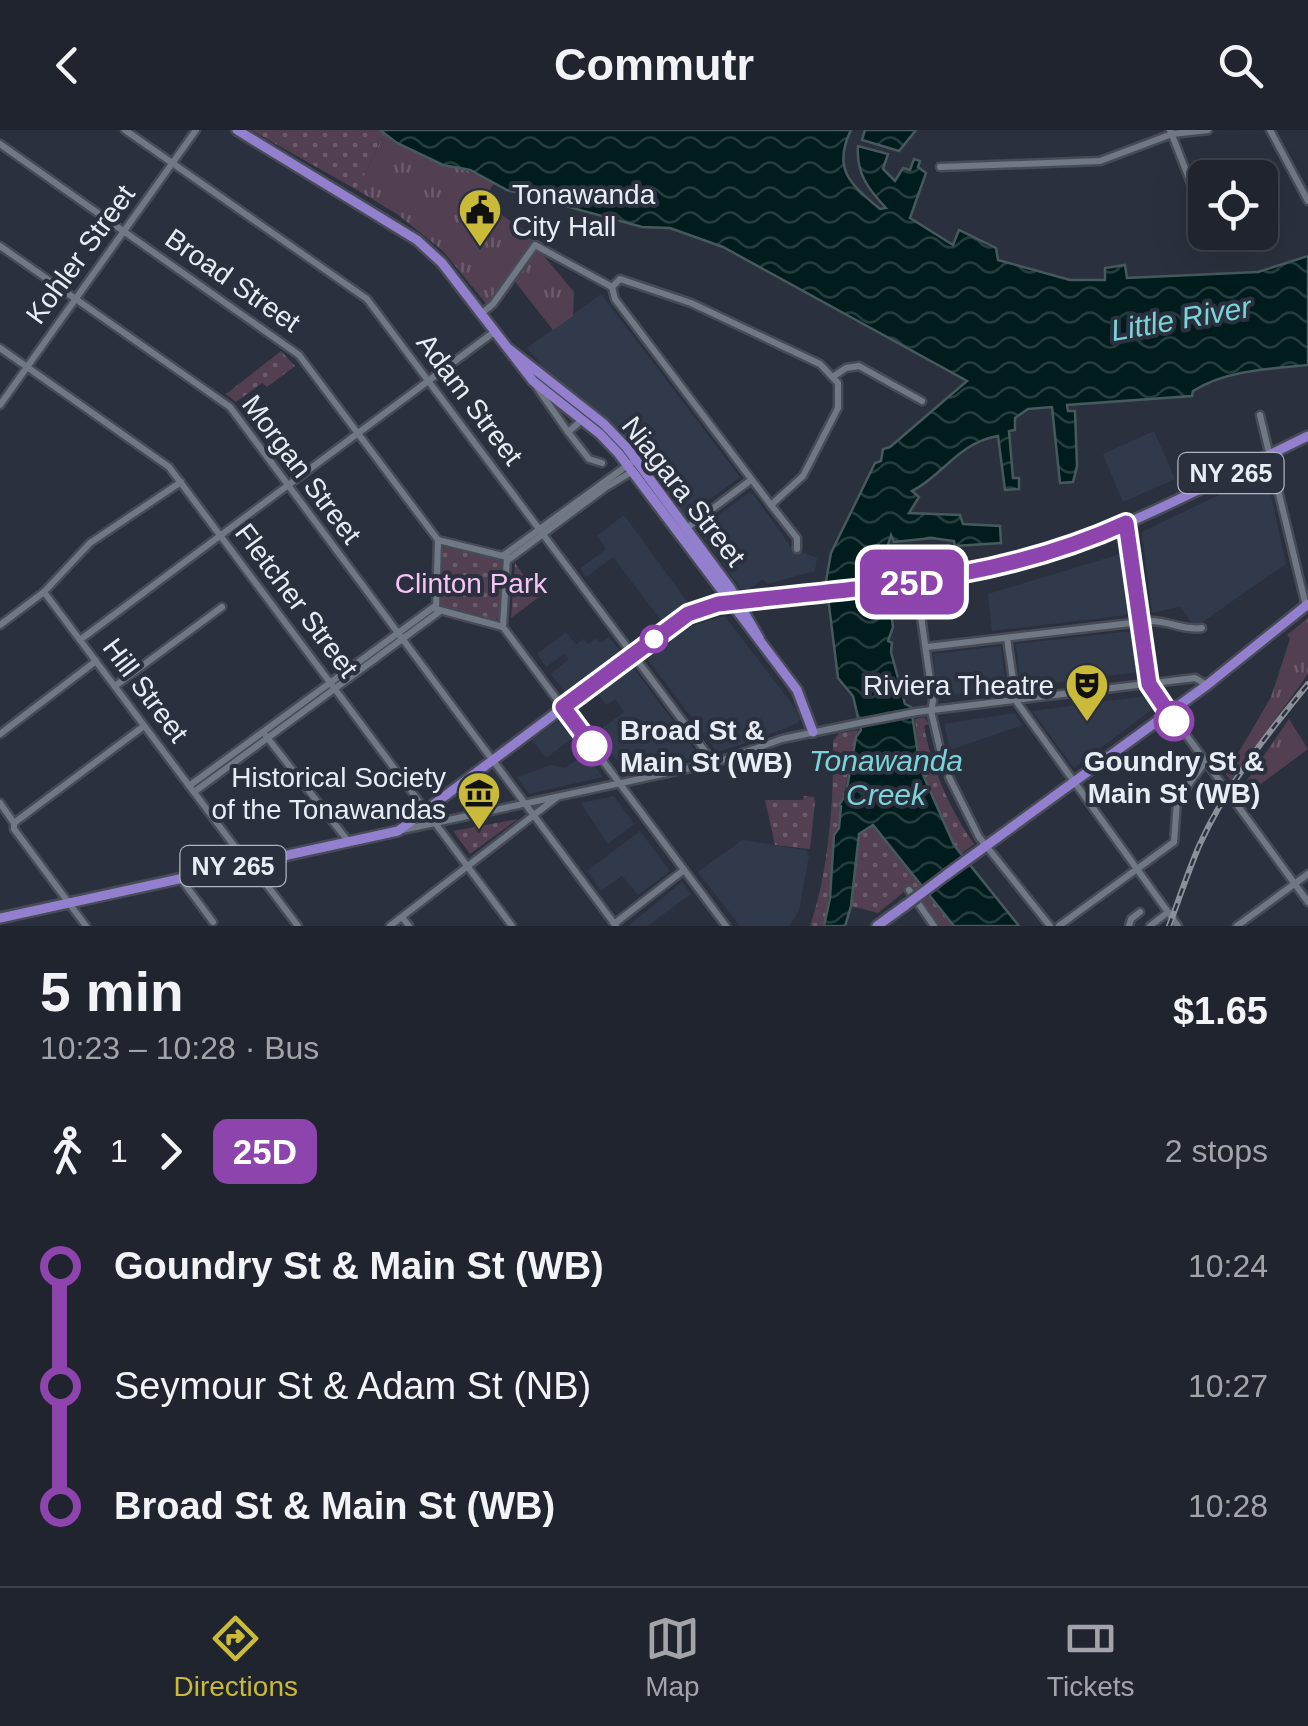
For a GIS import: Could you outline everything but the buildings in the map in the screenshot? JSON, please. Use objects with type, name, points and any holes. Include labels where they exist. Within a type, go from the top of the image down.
[{"type":"main road","name":"Niagara Street","points":[[238,130],[418,240],[439,260],[534,381],[634,466]]},
{"type":"main road","name":"Niagara Street","points":[[508,348],[604,424],[799,694],[814,732]]},
{"type":"main road","name":"NY 265","points":[[0,918],[398,831],[692,612],[734,603],[920,581],[1018,563],[1126,523],[1308,436]]},
{"type":"main road","points":[[878,926],[1207,686],[1307,605]]},
{"type":"street","name":"Adam Street","points":[[125,130],[367,299],[714,762]]},
{"type":"street","name":"Kohler Street","points":[[0,405],[196,130]]},
{"type":"street","points":[[940,167],[1100,161],[1171,132],[1208,130]]},
{"type":"street","points":[[1270,130],[1308,201]]},
{"type":"street","points":[[1171,132],[1188,175]]},
{"type":"street","name":"Broad Street","points":[[0,144],[289,346],[438,540]]},
{"type":"street","points":[[481,314],[493,304],[535,245],[612,286]]},
{"type":"street","name":"Morgan Street","points":[[0,246],[230,407],[614,925]]},
{"type":"street","points":[[772,505],[803,476],[836,412],[840,396],[834,376],[820,364],[691,303],[624,278],[616,280],[612,286],[615,299],[772,505],[796,538],[797,549]]},
{"type":"street","points":[[80,640],[494,332]]},
{"type":"street","name":"Fletcher Street","points":[[0,348],[159,460],[182,482],[512,926]]},
{"type":"street","points":[[834,376],[859,366],[922,402]]},
{"type":"street","name":"Niagara Street","points":[[534,381],[589,460],[602,463]]},
{"type":"street","points":[[1260,415],[1307,605]]},
{"type":"street","name":"Niagara Street","points":[[568,432],[582,420]]},
{"type":"street","points":[[503,627],[506,558],[634,466]]},
{"type":"street","points":[[682,531],[751,480]]},
{"type":"street","points":[[0,627],[44,592],[90,544],[182,482]]},
{"type":"street","points":[[1126,523],[1149,684],[1308,902]]},
{"type":"street","points":[[437,609],[438,540],[506,558]]},
{"type":"street","name":"Hill Street","points":[[44,592],[298,926]]},
{"type":"street","points":[[114,686],[222,606]]},
{"type":"street","points":[[191,789],[437,609]]},
{"type":"street","points":[[437,609],[503,627],[726,926]]},
{"type":"street","points":[[920,609],[931,711],[942,762]]},
{"type":"street","points":[[926,647],[1162,620],[1188,629],[1202,628]]},
{"type":"street","points":[[1007,638],[1016,701],[1178,926]]},
{"type":"street","points":[[0,734],[96,661]]},
{"type":"street","points":[[398,831],[714,762],[775,741],[916,712],[1198,678],[1207,686]]},
{"type":"street","points":[[14,823],[144,726]]},
{"type":"street","points":[[265,735],[348,841]]},
{"type":"street","points":[[1058,926],[1174,842],[1177,801],[1204,762]]},
{"type":"street","points":[[949,777],[959,802],[986,845],[1050,926]]},
{"type":"street","points":[[390,926],[557,797]]},
{"type":"street","points":[[0,803],[14,829],[86,926]]},
{"type":"street","points":[[614,925],[684,870]]},
{"type":"street","points":[[1237,926],[1308,874]]},
{"type":"street","points":[[180,878],[213,922]]},
{"type":"street","points":[[909,890],[934,926]]},
{"type":"street","points":[[1129,926],[1140,912]]},
{"type":"street","points":[[1150,926],[1168,912]]},
{"type":"street","points":[[402,917],[409,926]]},
{"type":"shaded area","points":[[601,294],[740,477],[686,517],[617,428],[548,372],[527,348]]},
{"type":"shaded area","points":[[1154,431],[1175,479],[1123,502],[1103,454]]},
{"type":"shaded area","points":[[1266,472],[1286,564],[1195,627],[1180,607],[1152,613],[1142,532]]},
{"type":"shaded area","points":[[751,491],[791,547],[817,558],[815,571],[767,584],[763,579],[747,591],[741,589],[698,530]]},
{"type":"shaded area","points":[[624,515],[688,603],[663,623],[613,557],[586,577],[580,569],[606,549],[597,536]]},
{"type":"shaded area","points":[[1120,554],[1127,615],[992,631],[988,594]]},
{"type":"shaded area","points":[[725,616],[800,719],[717,752],[646,657],[691,626]]},
{"type":"shaded area","points":[[1133,631],[1138,672],[1021,687],[1016,644]]},
{"type":"shaded area","points":[[566,632],[576,645],[583,639],[588,644],[596,638],[601,643],[609,637],[621,652],[566,694],[551,674],[569,659],[564,654],[546,667],[537,654]]},
{"type":"shaded area","points":[[1001,646],[1006,688],[938,697],[933,654]]},
{"type":"shaded area","points":[[632,666],[700,757],[627,772],[602,743],[596,733],[624,712],[615,699],[606,705],[596,692]]},
{"type":"shaded area","points":[[1146,696],[1154,708],[1074,768],[1032,711]]},
{"type":"shaded area","points":[[1014,713],[1023,725],[950,750],[944,724]]},
{"type":"shaded area","points":[[560,720],[573,738],[546,758],[532,740]]},
{"type":"shaded area","points":[[585,754],[603,777],[529,794],[517,777],[551,765],[565,768]]},
{"type":"shaded area","points":[[614,796],[634,824],[608,844],[581,803]]},
{"type":"shaded area","points":[[640,831],[670,871],[638,895],[622,876],[601,891],[587,871]]},
{"type":"shaded area","points":[[742,840],[806,850],[809,855],[799,911],[789,926],[740,926],[698,872]]},
{"type":"shaded area","points":[[682,882],[691,894],[647,926],[628,926]]},
{"type":"green space","points":[[251,130],[380,130],[385,132],[357,190]]},
{"type":"green space","points":[[385,132],[410,149],[494,183],[486,196],[474,201],[488,210],[490,207],[550,248],[543,255],[574,292],[573,316],[553,330],[513,279],[492,311],[443,251],[397,214],[357,190]]},
{"type":"green space","points":[[281,351],[295,366],[267,387],[262,383],[236,402],[226,394]]},
{"type":"green space","name":"Clinton Park","points":[[448,545],[500,558],[504,563],[501,616],[493,622],[443,609],[439,604],[440,550]]},
{"type":"green space","points":[[515,563],[539,597],[511,618]]},
{"type":"green space","points":[[1308,618],[1308,674],[1231,781],[1226,774],[1271,697],[1290,639],[1287,635]]},
{"type":"green space","points":[[924,717],[929,724],[924,726],[937,773],[974,844],[961,854],[920,768],[915,719]]},
{"type":"green space","points":[[1289,719],[1308,749],[1242,798],[1239,792]]},
{"type":"green space","points":[[858,730],[824,926],[810,926],[829,834],[833,741],[839,733]]},
{"type":"green space","points":[[804,796],[814,797],[815,802],[810,849],[775,845],[765,800],[803,800]]},
{"type":"green space","points":[[518,819],[470,854],[453,831]]},
{"type":"green space","points":[[873,825],[954,926],[937,926],[910,887],[878,913],[851,906],[859,834]]},
{"type":"water","points":[[380,130],[851,130],[843,155],[847,175],[880,209],[886,208],[864,180],[858,146],[888,154],[883,169],[895,181],[903,168],[910,170],[914,159],[920,161],[918,167],[926,173],[910,218],[953,245],[959,230],[996,248],[998,260],[1070,280],[1105,280],[1105,268],[1125,265],[1127,278],[1258,272],[1308,256],[1308,365],[1234,375],[1206,384],[1193,391],[1192,396],[1067,405],[1068,411],[1075,411],[1077,466],[1073,482],[1060,483],[1052,407],[1028,409],[1015,418],[1015,430],[1009,431],[1013,478],[1019,478],[1019,489],[1005,490],[998,436],[972,445],[912,491],[919,497],[909,513],[960,515],[963,524],[1000,526],[1001,543],[955,546],[954,541],[932,538],[894,542],[891,535],[887,548],[895,550],[895,557],[881,559],[874,577],[878,603],[890,602],[893,627],[888,641],[892,643],[905,704],[911,707],[920,768],[954,845],[1019,926],[954,926],[873,825],[859,834],[845,926],[824,926],[839,805],[846,794],[856,737],[861,730],[853,696],[838,678],[826,581],[831,553],[875,463],[881,461],[883,449],[967,381],[723,247],[670,228],[642,227],[507,190],[470,170],[443,165],[397,143]]},
{"type":"water","points":[[865,130],[916,130],[899,151],[862,140]]},
{"type":"railway","points":[[1169,926],[1199,846],[1222,802],[1308,684]]},
{"type":"bus line","name":"25D","points":[[592,746],[563,707],[692,612],[718,604],[988,570],[1057,551],[1126,523],[1146,674],[1174,721]]},
{"type":"place","name":"Tonawanda City Hall","points":[[480,248]]},
{"type":"place","name":"Goundry St & Main St (WB)","points":[[1174,721]]},
{"type":"place","name":"Riviera Theatre","points":[[1087,723]]},
{"type":"place","name":"Broad St & Main St (WB)","points":[[592,746]]},
{"type":"place","name":"Historical Society of the Tonawandas","points":[[479,831]]},
{"type":"water label","name":"Little River","points":[[1181,319]]},
{"type":"water label","name":"Tonawanda Creek","points":[[886,778]]}]
